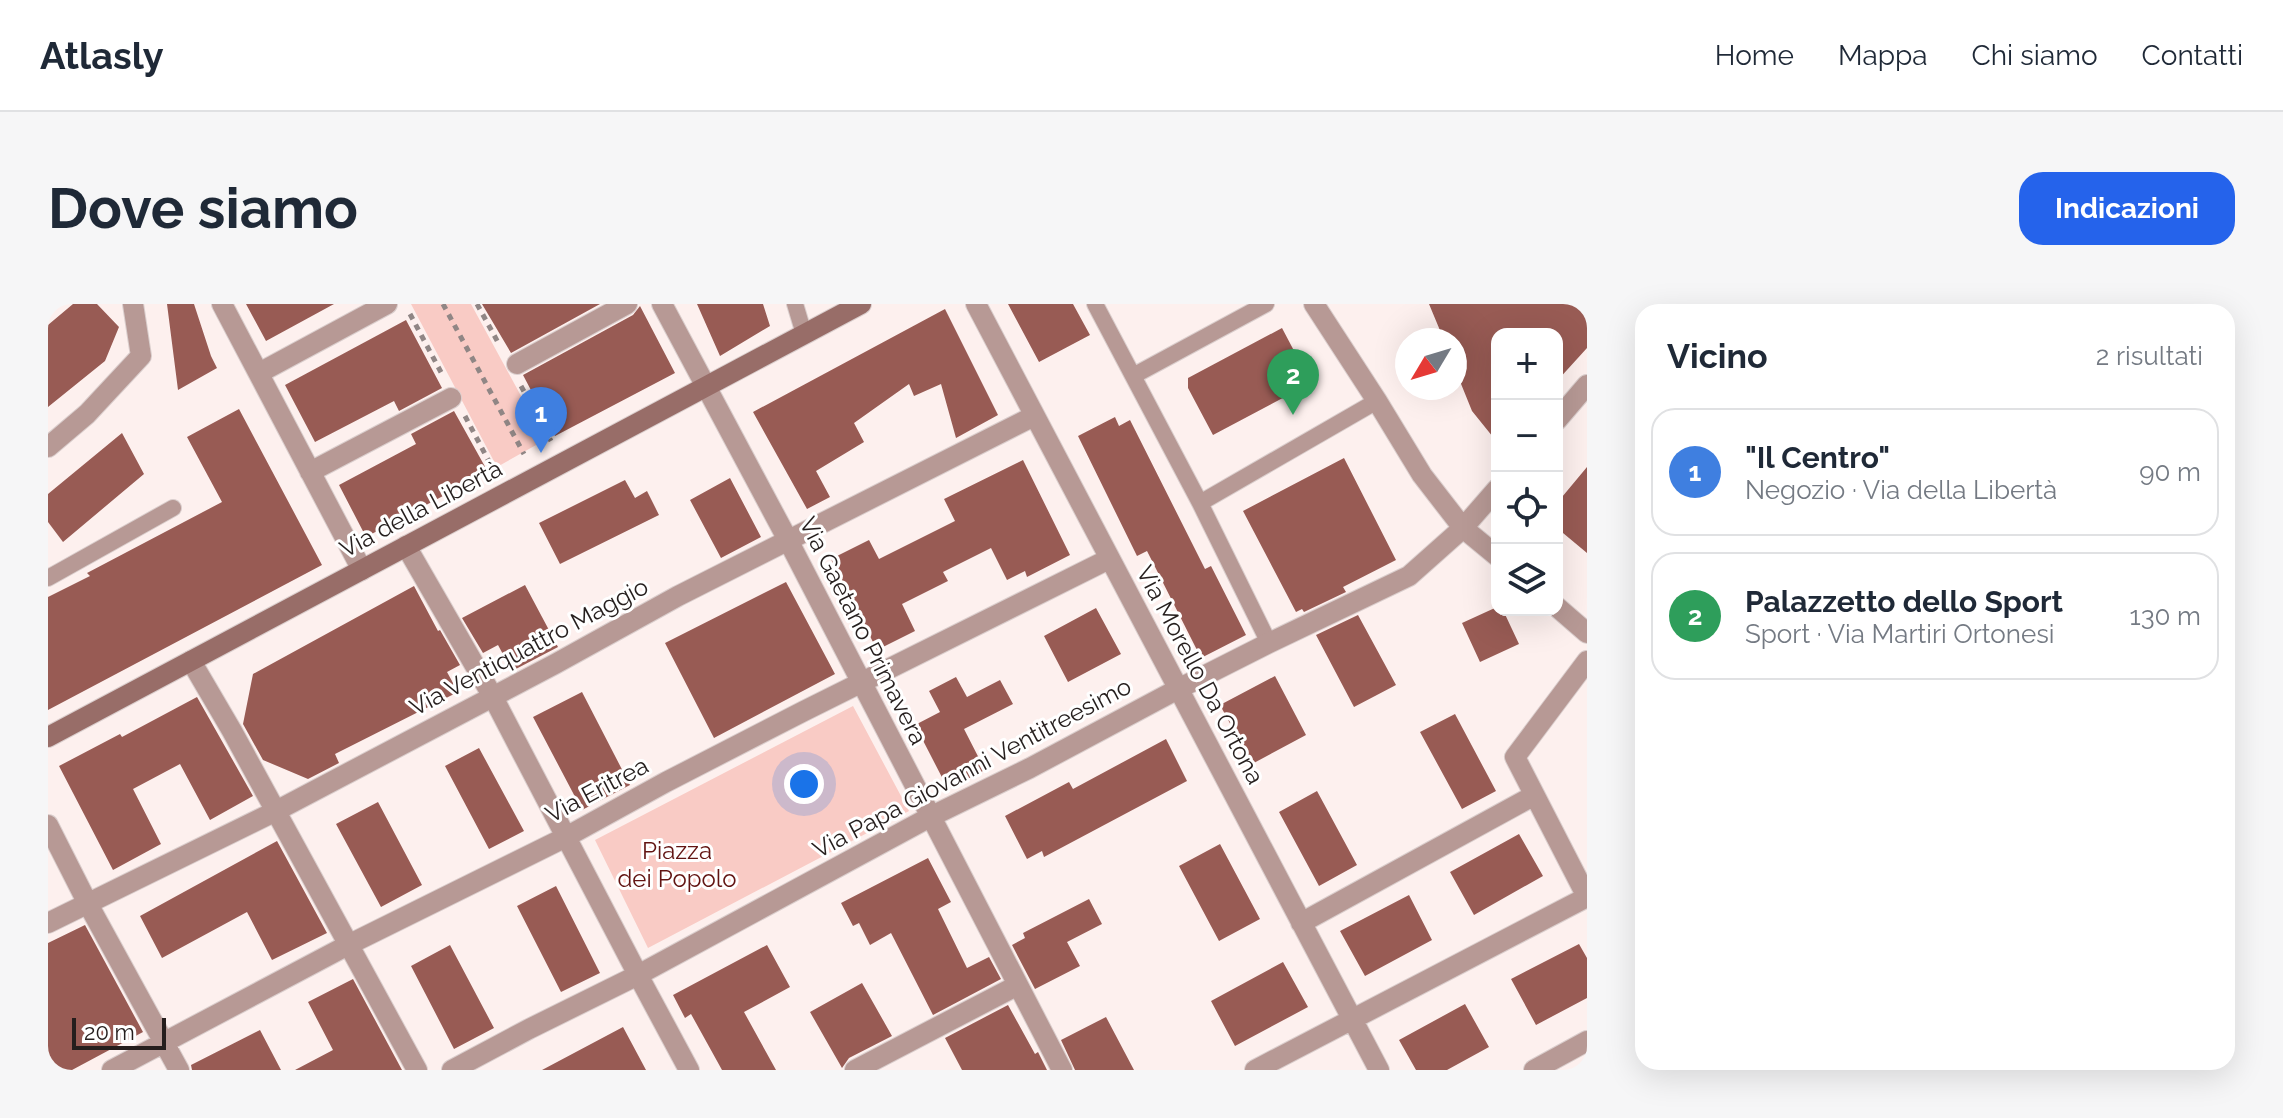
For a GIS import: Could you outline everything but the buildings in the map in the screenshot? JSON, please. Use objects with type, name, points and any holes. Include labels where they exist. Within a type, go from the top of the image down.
[{"type":"main road","name":"Via della Libertà","points":[[48,737],[861,304]]},
{"type":"street","points":[[48,447],[87,414],[141,356],[133,304]]},
{"type":"street","points":[[222,304],[362,570]]},
{"type":"street","points":[[259,373],[387,304]]},
{"type":"street","points":[[517,364],[627,304]]},
{"type":"street","name":"Via Gaetano Primavera","points":[[662,304],[789,542],[1062,1070]]},
{"type":"street","name":"Via Morello Da Ortona","points":[[976,304],[1379,1070]]},
{"type":"street","points":[[1314,304],[1422,475],[1463,528],[1491,551]]},
{"type":"street","points":[[1563,413],[1587,385]]},
{"type":"street","points":[[310,472],[451,398]]},
{"type":"street","name":"Via Ventiquattro Maggio","points":[[48,923],[276,811],[678,596],[1034,416]]},
{"type":"street","name":"Via Papa Giovanni Ventitreesimo","points":[[452,1070],[638,975],[930,817],[1269,643],[1409,576],[1463,528],[1491,496]]},
{"type":"street","points":[[406,546],[493,697],[689,1070]]},
{"type":"street","name":"Via Eritrea","points":[[112,1070],[348,945],[1109,559]]},
{"type":"street","points":[[1563,612],[1587,633]]},
{"type":"street","points":[[191,661],[417,1070]]},
{"type":"street","points":[[1255,1070],[1587,897],[1515,757],[1587,661]]},
{"type":"street","points":[[1301,923],[1533,796]]},
{"type":"street","points":[[48,825],[179,1070]]},
{"type":"street","points":[[855,1070],[1018,985]]},
{"type":"street","points":[[1534,1070],[1587,1041]]},
{"type":"lane","points":[[795,304],[804,334]]},
{"type":"lane","points":[[1095,304],[1200,503],[1269,643]]},
{"type":"lane","points":[[1133,376],[1266,304]]},
{"type":"lane","points":[[1200,503],[1377,401]]},
{"type":"lane","points":[[48,578],[173,508]]},
{"type":"path","points":[[443,304],[527,460]]},
{"type":"green space","points":[[411,304],[471,304],[545,440],[497,467]]},
{"type":"green space","name":"Piazza dei Popolo","points":[[853,706],[909,811],[648,948],[595,840]]},
{"type":"place","name":"Palazzetto dello Sport","points":[[1293,415]]},
{"type":"place","name":"\"Il Centro\"","points":[[541,453]]}]
